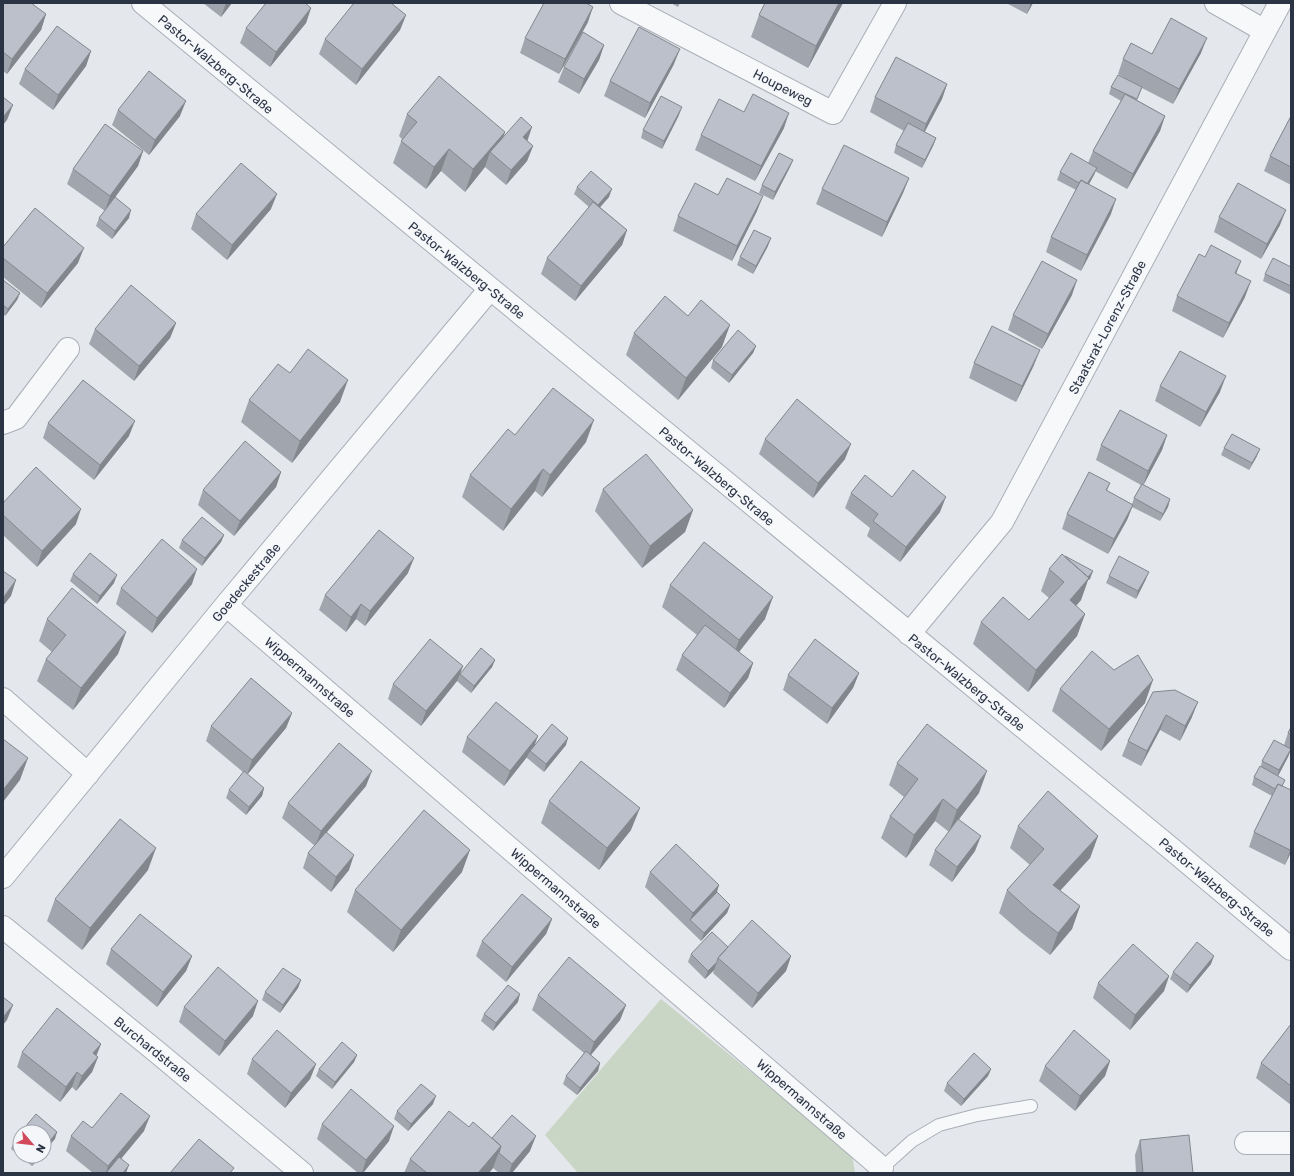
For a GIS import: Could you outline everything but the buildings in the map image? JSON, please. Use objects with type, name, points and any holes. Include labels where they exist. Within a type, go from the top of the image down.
[{"type":"street","name":"Pastor-Walzberg-Straße","points":[[142,3],[909,634],[1289,944]]},
{"type":"street","name":"Houpeweg","points":[[621,3],[833,113],[895,3]]},
{"type":"street","points":[[1216,3],[1265,31]]},
{"type":"street","name":"Staatsrat-Lorenz-Straße","points":[[909,634],[1002,522],[1280,3]]},
{"type":"street","name":"Goedeckestraße","points":[[3,877],[226,605],[490,289]]},
{"type":"street","points":[[3,423],[16,418],[68,349]]},
{"type":"street","name":"Wippermannstraße","points":[[226,605],[881,1170]]},
{"type":"street","points":[[3,699],[88,774]]},
{"type":"street","name":"Burchardstraße","points":[[3,927],[157,1052],[302,1173]]},
{"type":"street","points":[[1246,1143],[1291,1143]]},
{"type":"lane","points":[[881,1170],[912,1141],[939,1125],[977,1115],[1031,1106]]},
{"type":"green space","points":[[661,999],[852,1154],[855,1173],[578,1173],[545,1135]]}]
